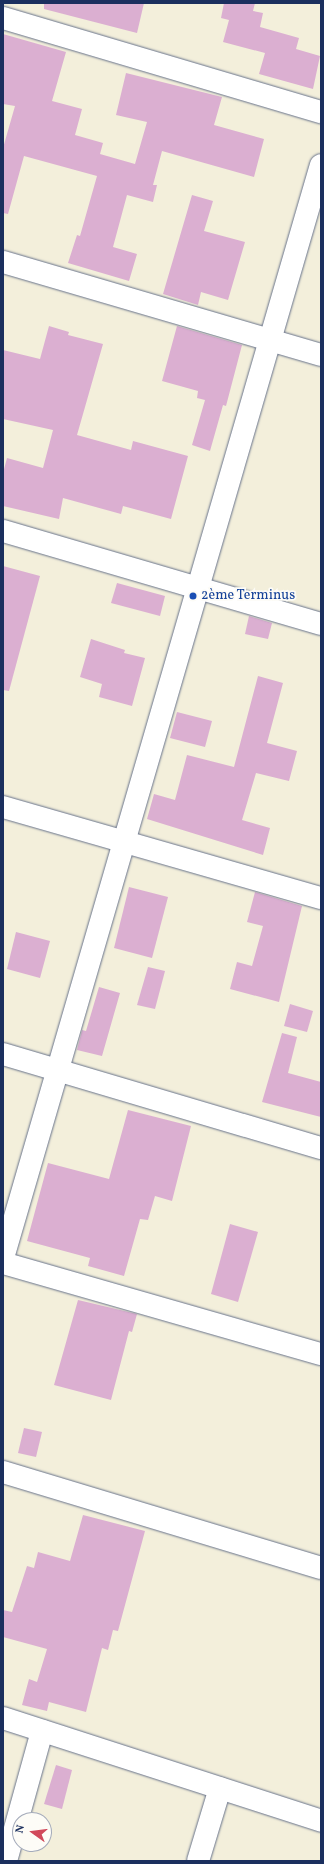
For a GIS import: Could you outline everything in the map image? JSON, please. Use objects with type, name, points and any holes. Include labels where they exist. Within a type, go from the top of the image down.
[{"type":"street","points":[[3,18],[321,112]]},
{"type":"street","points":[[3,1258],[321,165]]},
{"type":"street","points":[[3,262],[321,355]]},
{"type":"street","points":[[3,531],[321,624]]},
{"type":"street","points":[[3,807],[124,843],[321,898]]},
{"type":"street","points":[[3,1054],[321,1148]]},
{"type":"street","points":[[3,1263],[321,1354]]},
{"type":"street","points":[[3,1472],[321,1568]]},
{"type":"street","points":[[3,1718],[321,1821]]},
{"type":"street","points":[[6,1861],[42,1731]]},
{"type":"street","points":[[198,1861],[220,1788]]},
{"type":"building","points":[[44,3],[144,3],[137,33],[44,9]]},
{"type":"building","points":[[224,3],[255,3],[253,11],[263,13],[260,27],[299,38],[296,49],[320,56],[313,89],[259,74],[265,53],[223,42],[229,20],[221,18]]},
{"type":"building","points":[[3,34],[66,52],[52,101],[82,109],[75,135],[103,143],[100,154],[135,164],[147,122],[116,115],[126,73],[222,97],[214,125],[264,139],[254,177],[162,151],[153,185],[157,185],[153,202],[127,195],[113,247],[137,254],[129,281],[68,263],[77,235],[80,236],[97,176],[24,156],[8,214],[3,213],[3,148],[15,106],[3,104]]},
{"type":"building","points":[[192,195],[213,201],[204,231],[245,242],[228,300],[201,292],[198,305],[163,294]]},
{"type":"building","points":[[49,326],[69,332],[68,335],[103,344],[77,435],[131,450],[133,441],[188,456],[171,519],[123,506],[121,514],[63,498],[59,519],[3,506],[3,473],[7,458],[43,468],[53,430],[3,419],[3,350],[40,359]]},
{"type":"building","points":[[177,326],[242,345],[226,406],[223,405],[210,451],[192,445],[205,400],[197,398],[198,391],[162,381]]},
{"type":"building","points":[[3,566],[40,576],[9,691],[3,690]]},
{"type":"building","points":[[117,583],[165,596],[160,616],[111,603]]},
{"type":"building","points":[[249,616],[272,623],[268,639],[245,634]]},
{"type":"building","points":[[91,639],[125,650],[124,653],[145,658],[132,706],[99,697],[102,684],[80,677]]},
{"type":"building","points":[[258,676],[283,683],[267,743],[297,751],[289,781],[256,773],[242,820],[270,828],[263,855],[147,819],[154,794],[175,800],[187,755],[234,767]]},
{"type":"building","points":[[177,712],[212,721],[205,747],[170,738]]},
{"type":"building","points":[[129,887],[168,897],[152,958],[114,948]]},
{"type":"building","points":[[255,892],[302,906],[279,1002],[230,989],[237,962],[252,966],[263,926],[247,922]]},
{"type":"building","points":[[16,932],[50,941],[40,978],[7,969]]},
{"type":"building","points":[[148,967],[165,971],[155,1009],[137,1005]]},
{"type":"building","points":[[99,987],[120,993],[102,1056],[77,1050],[82,1030],[86,1031]]},
{"type":"building","points":[[290,1004],[313,1011],[307,1032],[284,1026]]},
{"type":"building","points":[[282,1033],[297,1037],[288,1073],[321,1082],[321,1117],[262,1102]]},
{"type":"building","points":[[128,1110],[191,1126],[172,1201],[155,1196],[148,1220],[140,1219],[124,1276],[88,1266],[90,1258],[27,1241],[48,1163],[109,1179]]},
{"type":"building","points":[[230,1224],[258,1232],[238,1302],[211,1294]]},
{"type":"building","points":[[78,1300],[137,1314],[132,1332],[129,1331],[111,1400],[54,1385]]},
{"type":"building","points":[[24,1428],[42,1432],[36,1457],[18,1453]]},
{"type":"building","points":[[83,1515],[145,1531],[118,1631],[113,1630],[108,1650],[102,1648],[86,1712],[49,1702],[47,1711],[22,1705],[29,1679],[37,1682],[47,1649],[3,1637],[3,1610],[12,1612],[27,1566],[34,1568],[38,1552],[70,1561]]},
{"type":"building","points":[[56,1765],[72,1770],[62,1809],[44,1804]]},
{"type":"place","name":"2ème Terminus","points":[[193,596]]}]
